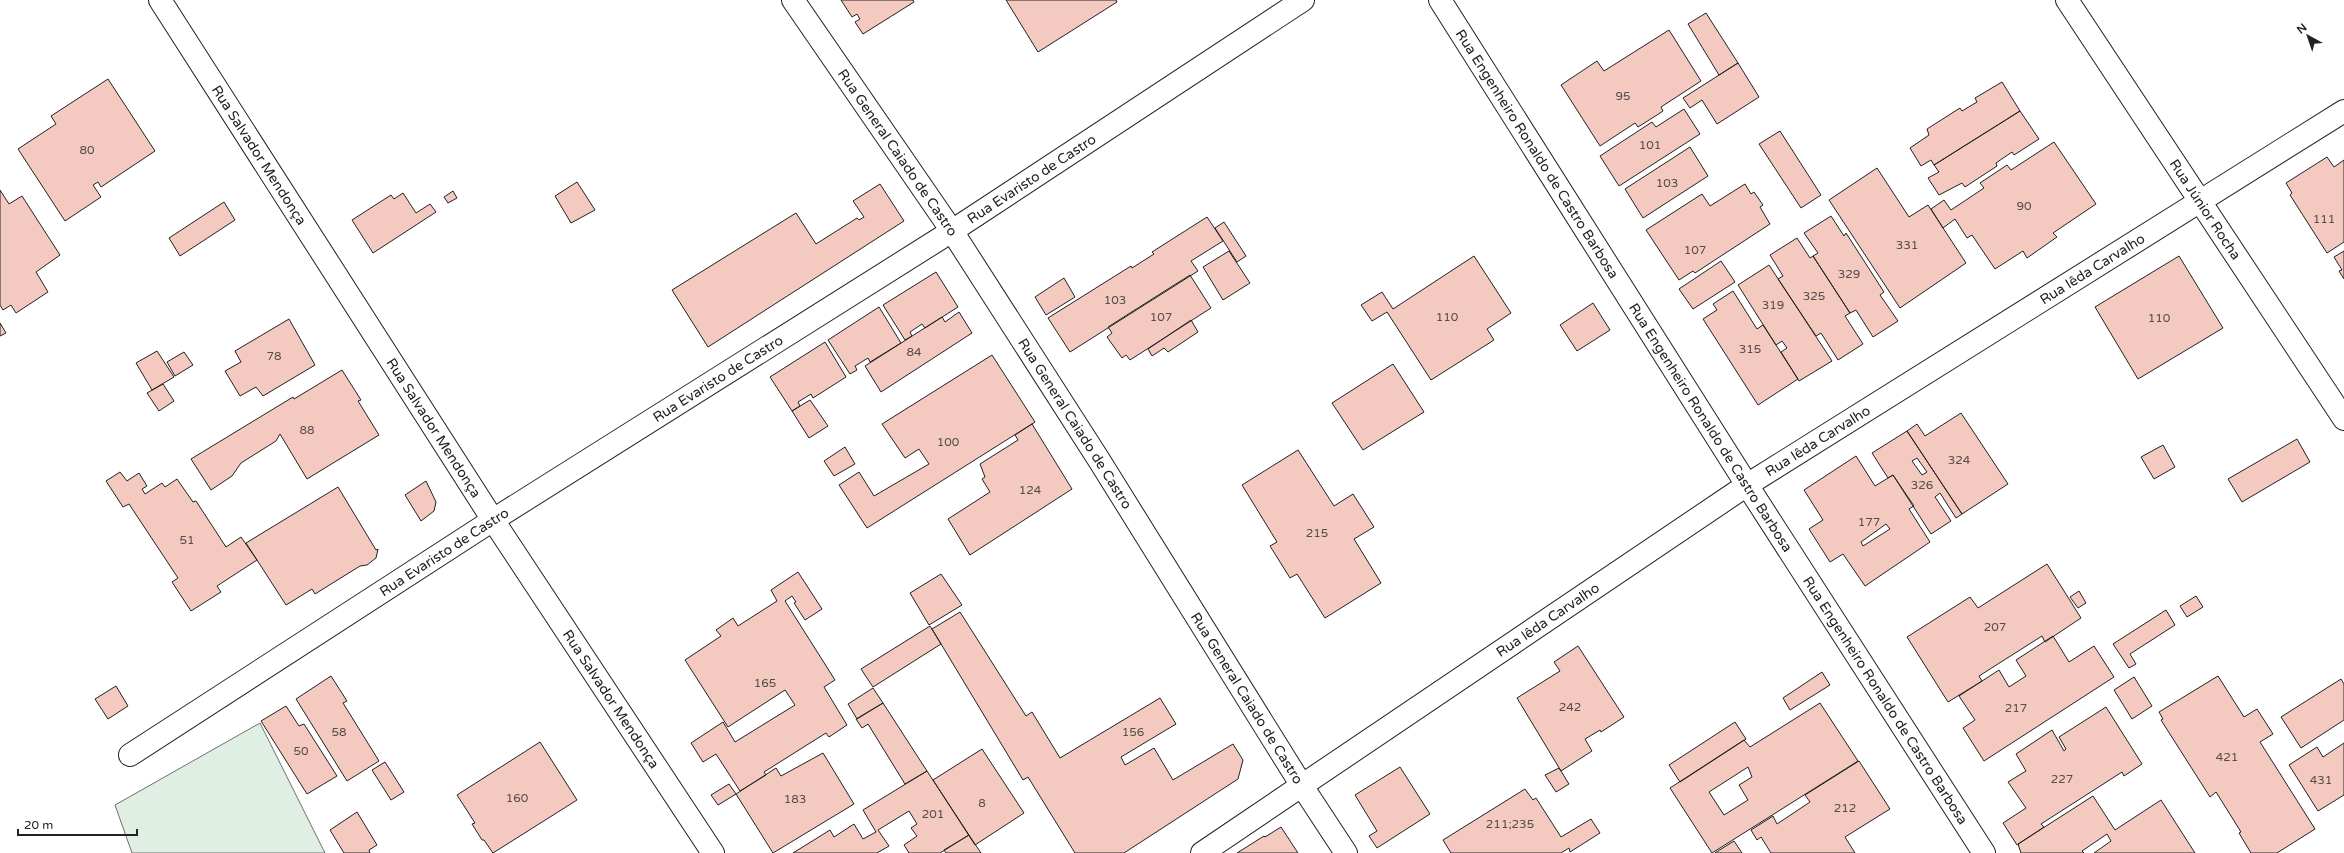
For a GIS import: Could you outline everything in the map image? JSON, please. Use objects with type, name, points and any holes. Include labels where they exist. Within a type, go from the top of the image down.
[{"type":"street","name":"Rua Salvador Mendonça","points":[[160,0],[493,520],[713,853]]},
{"type":"street","name":"Rua General Caiado de Castro","points":[[794,0],[952,231],[1099,460],[1302,786],[1346,853]]},
{"type":"street","name":"Rua Evaristo de Castro","points":[[130,755],[493,520],[952,231],[1303,0]]},
{"type":"street","name":"Rua Engenheiro Ronaldo de Castro Barbosa","points":[[1440,0],[1747,485],[1984,853]]},
{"type":"street","name":"Rua Júnior Rocha","points":[[2067,0],[2344,419]]},
{"type":"street","name":"Rua Iêda Carvalho","points":[[1202,853],[1747,485],[2344,111]]},
{"type":"green space","points":[[260,723],[325,853],[132,853],[115,805]]},
{"type":"building","points":[[841,0],[913,0],[914,2],[863,34],[855,22],[860,19],[857,14],[852,17]]},
{"type":"building","points":[[1006,0],[1116,0],[1117,2],[1038,52]]},
{"type":"building","points":[[1706,13],[1738,63],[1719,75],[1688,24]]},
{"type":"building","points":[[1669,30],[1701,81],[1661,107],[1663,111],[1657,115],[1638,127],[1635,123],[1600,146],[1561,85],[1597,61],[1604,71]]},
{"type":"building","points":[[1738,63],[1759,97],[1717,124],[1702,100],[1690,108],[1683,98]]},
{"type":"building","points":[[108,79],[155,151],[101,187],[98,182],[93,185],[101,197],[65,221],[18,149],[56,124],[51,116]]},
{"type":"building","points":[[2002,82],[2020,111],[1934,165],[1931,160],[1921,166],[1910,148],[1929,135],[1927,129],[1960,108],[1962,111],[1977,102],[1975,98]]},
{"type":"building","points":[[1684,109],[1700,134],[1619,186],[1600,156],[1652,122],[1656,127]]},
{"type":"building","points":[[2020,111],[2039,139],[2014,155],[2012,152],[1996,163],[1997,166],[1965,187],[1962,183],[1939,195],[1928,178],[1939,172],[1934,165]]},
{"type":"building","points":[[1780,131],[1821,195],[1801,208],[1759,144]]},
{"type":"building","points":[[2054,142],[2096,204],[2053,233],[2057,237],[2027,258],[2023,251],[1995,269],[1972,235],[1967,238],[1955,219],[1943,228],[1931,209],[1944,200],[1951,210],[1984,188],[1980,183],[2007,165],[2011,170]]},
{"type":"building","points":[[1690,147],[1708,176],[1643,218],[1625,189]]},
{"type":"building","points":[[2327,157],[2334,167],[2344,160],[2344,242],[2327,253],[2290,195],[2292,193],[2286,183]]},
{"type":"building","points":[[1877,168],[1909,217],[1928,205],[1966,263],[1900,308],[1829,200]]},
{"type":"building","points":[[577,182],[595,210],[571,223],[555,196]]},
{"type":"building","points":[[880,184],[904,221],[708,347],[672,290],[796,213],[816,244],[857,218],[859,220],[864,217],[853,201]]},
{"type":"building","points":[[1745,184],[1751,194],[1754,192],[1763,205],[1760,207],[1770,224],[1695,273],[1693,271],[1679,280],[1646,230],[1702,194],[1710,206]]},
{"type":"building","points":[[0,190],[9,204],[22,196],[60,255],[36,272],[48,292],[16,313],[11,305],[3,310],[0,305]]},
{"type":"building","points":[[453,191],[457,198],[448,203],[444,197]]},
{"type":"building","points":[[403,193],[416,213],[430,204],[436,212],[373,253],[352,220],[391,195],[394,199]]},
{"type":"building","points":[[224,202],[235,220],[180,256],[169,238]]},
{"type":"building","points":[[1831,216],[1844,236],[1846,233],[1884,292],[1880,295],[1898,321],[1873,337],[1856,310],[1850,313],[1813,256],[1818,253],[1804,233]]},
{"type":"building","points":[[1207,217],[1223,241],[1191,261],[1198,271],[1070,352],[1048,318],[1131,266],[1132,268],[1154,254],[1152,252]]},
{"type":"building","points":[[1224,222],[1246,256],[1237,262],[1215,228]]},
{"type":"building","points":[[1797,238],[1810,258],[1813,256],[1850,313],[1845,316],[1863,344],[1838,360],[1821,333],[1816,336],[1778,279],[1783,276],[1770,255]]},
{"type":"building","points":[[1229,251],[1250,283],[1223,300],[1203,267]]},
{"type":"building","points":[[2344,251],[2344,279],[2339,271],[2342,270],[2334,257]]},
{"type":"building","points":[[1474,256],[1511,313],[1487,329],[1494,340],[1431,380],[1387,312],[1372,321],[1361,305],[1382,292],[1393,309]]},
{"type":"building","points":[[2179,256],[2223,328],[2138,379],[2095,307]]},
{"type":"building","points":[[1721,261],[1735,282],[1693,309],[1679,289]]},
{"type":"building","points":[[1769,265],[1832,361],[1799,381],[1781,352],[1787,348],[1782,341],[1776,345],[1738,285]]},
{"type":"building","points":[[936,272],[958,307],[925,328],[922,324],[910,332],[912,336],[905,340],[883,305]]},
{"type":"building","points":[[1190,275],[1211,308],[1130,360],[1126,355],[1122,358],[1107,337],[1112,333],[1108,327]]},
{"type":"building","points":[[1064,278],[1075,297],[1046,315],[1035,297]]},
{"type":"building","points":[[1733,291],[1757,329],[1763,325],[1798,379],[1758,405],[1703,319],[1717,310],[1713,304]]},
{"type":"building","points":[[1593,303],[1610,330],[1577,351],[1560,325]]},
{"type":"building","points":[[879,307],[901,343],[870,362],[868,358],[855,366],[857,370],[850,374],[828,340]]},
{"type":"building","points":[[959,312],[972,333],[881,392],[865,366],[942,317],[945,322]]},
{"type":"building","points":[[289,319],[315,365],[263,396],[256,387],[240,396],[225,371],[241,362],[235,351]]},
{"type":"building","points":[[1191,320],[1198,332],[1168,352],[1164,348],[1152,356],[1148,349]]},
{"type":"building","points":[[0,323],[6,333],[0,336]]},
{"type":"building","points":[[825,342],[846,377],[813,398],[811,394],[798,402],[800,406],[792,411],[770,377]]},
{"type":"building","points":[[157,351],[174,377],[152,390],[136,363]]},
{"type":"building","points":[[184,352],[193,365],[175,376],[167,362]]},
{"type":"building","points":[[992,355],[1035,422],[867,528],[839,485],[859,472],[874,496],[929,464],[919,449],[905,458],[882,424]]},
{"type":"building","points":[[1393,364],[1424,412],[1363,450],[1332,403]]},
{"type":"building","points":[[342,370],[361,400],[358,401],[379,435],[307,479],[280,434],[276,441],[241,463],[232,476],[211,490],[191,459],[293,397],[294,399]]},
{"type":"building","points":[[163,384],[174,401],[159,411],[147,393]]},
{"type":"building","points":[[810,400],[828,426],[809,438],[792,411]]},
{"type":"building","points":[[1961,413],[2008,484],[1962,514],[1907,431],[1917,424],[1925,436]]},
{"type":"building","points":[[1032,424],[1072,489],[970,555],[948,519],[990,492],[982,479],[985,477],[980,464],[1018,440],[1015,435]]},
{"type":"building","points":[[1907,431],[1962,514],[1956,518],[1940,493],[1935,497],[1951,521],[1931,534],[1893,475],[1888,478],[1872,453]],"holes":[[[1917,458],[1927,472],[1922,475],[1912,461]]]},
{"type":"building","points":[[2297,439],[2310,462],[2242,502],[2228,479]]},
{"type":"building","points":[[2163,445],[2175,467],[2154,479],[2141,457]]},
{"type":"building","points":[[845,447],[855,464],[834,476],[824,461]]},
{"type":"building","points":[[1298,450],[1334,506],[1353,494],[1374,527],[1354,539],[1381,583],[1325,618],[1297,574],[1290,578],[1270,546],[1277,542],[1242,485]]},
{"type":"building","points":[[1856,456],[1875,486],[1893,475],[1914,506],[1909,509],[1930,542],[1865,586],[1843,554],[1830,562],[1809,529],[1823,520],[1804,490]],"holes":[[[1886,524],[1890,529],[1863,546],[1861,542]]]},
{"type":"building","points":[[120,472],[127,481],[139,473],[147,486],[142,489],[145,494],[162,483],[165,487],[177,479],[193,502],[196,501],[226,547],[241,537],[257,560],[217,586],[221,592],[191,611],[172,582],[178,578],[129,504],[123,507],[106,481]]},
{"type":"building","points":[[426,481],[436,502],[434,511],[421,521],[405,495]]},
{"type":"building","points":[[338,487],[376,550],[378,549],[376,558],[367,565],[360,566],[315,594],[312,589],[286,605],[246,543]]},
{"type":"building","points":[[2047,564],[2081,618],[2045,642],[2042,636],[1979,676],[1982,681],[1948,702],[1907,637],[1970,597],[1978,608]]},
{"type":"building","points":[[798,572],[822,609],[805,620],[794,603],[796,602],[792,596],[785,601],[835,680],[824,687],[847,725],[829,737],[826,733],[764,772],[766,775],[740,791],[716,754],[703,762],[691,743],[723,722],[735,742],[795,705],[785,690],[728,727],[685,660],[721,636],[716,630],[733,618],[738,626],[777,601],[771,590]]},
{"type":"building","points":[[941,574],[962,605],[929,625],[910,593]]},
{"type":"building","points":[[2079,591],[2086,603],[2078,608],[2070,597]]},
{"type":"building","points":[[2196,596],[2203,607],[2187,617],[2180,606]]},
{"type":"building","points":[[2166,610],[2175,625],[2130,654],[2136,664],[2129,668],[2113,644]]},
{"type":"building","points":[[960,612],[1026,716],[1032,712],[1060,758],[1160,698],[1176,724],[1121,757],[1125,765],[1154,748],[1173,780],[1233,744],[1243,760],[1238,779],[1124,853],[1075,853],[1028,777],[1023,780],[932,629]]},
{"type":"building","points":[[930,626],[941,644],[873,687],[861,669]]},
{"type":"building","points":[[2053,636],[2069,662],[2094,646],[2114,677],[1984,761],[1963,728],[1975,720],[1959,696],[1999,670],[2009,687],[2026,676],[2016,660]]},
{"type":"building","points":[[1578,646],[1624,717],[1601,732],[1600,730],[1585,739],[1592,751],[1561,771],[1517,698],[1560,671],[1554,662]]},
{"type":"building","points":[[1822,672],[1830,685],[1790,710],[1783,698]]},
{"type":"building","points":[[331,676],[347,701],[343,703],[379,761],[347,781],[296,699]]},
{"type":"building","points":[[2218,676],[2244,717],[2257,709],[2273,734],[2260,742],[2315,829],[2277,853],[2251,853],[2239,833],[2241,832],[2216,792],[2210,797],[2161,720],[2163,719],[2159,712]]},
{"type":"building","points":[[2134,677],[2152,706],[2132,719],[2114,690]]},
{"type":"building","points":[[2341,679],[2344,684],[2344,720],[2301,748],[2281,717]]},
{"type":"building","points":[[116,686],[128,706],[108,719],[95,699]]},
{"type":"building","points":[[873,688],[883,703],[857,719],[848,704]]},
{"type":"building","points":[[883,703],[927,771],[905,784],[868,724],[862,728],[856,719]]},
{"type":"building","points":[[1820,703],[1858,761],[1712,853],[1670,788],[1744,740],[1750,747]],"holes":[[[1748,767],[1752,777],[1739,785],[1748,800],[1724,815],[1709,792]]]},
{"type":"building","points":[[286,706],[299,726],[304,724],[337,776],[307,794],[261,721]]},
{"type":"building","points":[[2106,707],[2142,764],[2124,776],[2122,772],[2041,824],[2044,827],[2017,845],[2003,823],[2026,808],[2008,782],[2026,771],[2016,754],[2052,730],[2064,751],[2066,749],[2059,737]]},
{"type":"building","points":[[1735,722],[1746,739],[1680,782],[1669,765]]},
{"type":"building","points":[[540,742],[577,800],[493,853],[484,840],[482,840],[472,824],[475,823],[457,795]]},
{"type":"building","points":[[2344,743],[2344,795],[2318,811],[2289,765],[2317,747],[2323,757]]},
{"type":"building","points":[[982,749],[1024,813],[975,845],[933,780]]},
{"type":"building","points":[[823,753],[854,804],[773,853],[736,794],[776,768],[781,776]]},
{"type":"building","points":[[1859,761],[1890,809],[1845,837],[1855,853],[1771,853],[1761,837],[1757,840],[1751,830],[1773,816],[1777,824],[1810,802],[1805,795]]},
{"type":"building","points":[[385,762],[404,792],[391,800],[372,770]]},
{"type":"building","points":[[1400,767],[1430,814],[1377,848],[1369,836],[1377,831],[1355,795]]},
{"type":"building","points":[[1559,768],[1569,784],[1556,792],[1545,775]]},
{"type":"building","points":[[927,771],[969,835],[940,853],[909,853],[904,845],[917,836],[911,828],[917,824],[909,811],[878,830],[889,846],[877,853],[793,853],[830,830],[834,837],[854,824],[863,839],[876,832],[863,810]]},
{"type":"building","points":[[729,784],[736,794],[718,805],[711,795]]},
{"type":"building","points":[[1525,789],[1533,800],[1536,798],[1561,837],[1591,819],[1600,833],[1570,852],[1569,848],[1561,853],[1451,853],[1443,840]]},
{"type":"building","points":[[2093,796],[2115,830],[2161,800],[2195,853],[2094,853],[2111,841],[2107,834],[2082,851],[2084,853],[2021,853],[2018,844]]},
{"type":"building","points":[[357,812],[377,845],[369,850],[370,853],[344,853],[330,830]]},
{"type":"building","points":[[1281,827],[1298,853],[1237,853],[1264,836],[1265,837]]},
{"type":"building","points":[[969,835],[981,853],[946,853],[944,850]]},
{"type":"building","points":[[1734,841],[1742,853],[1715,853],[1718,851]]}]
